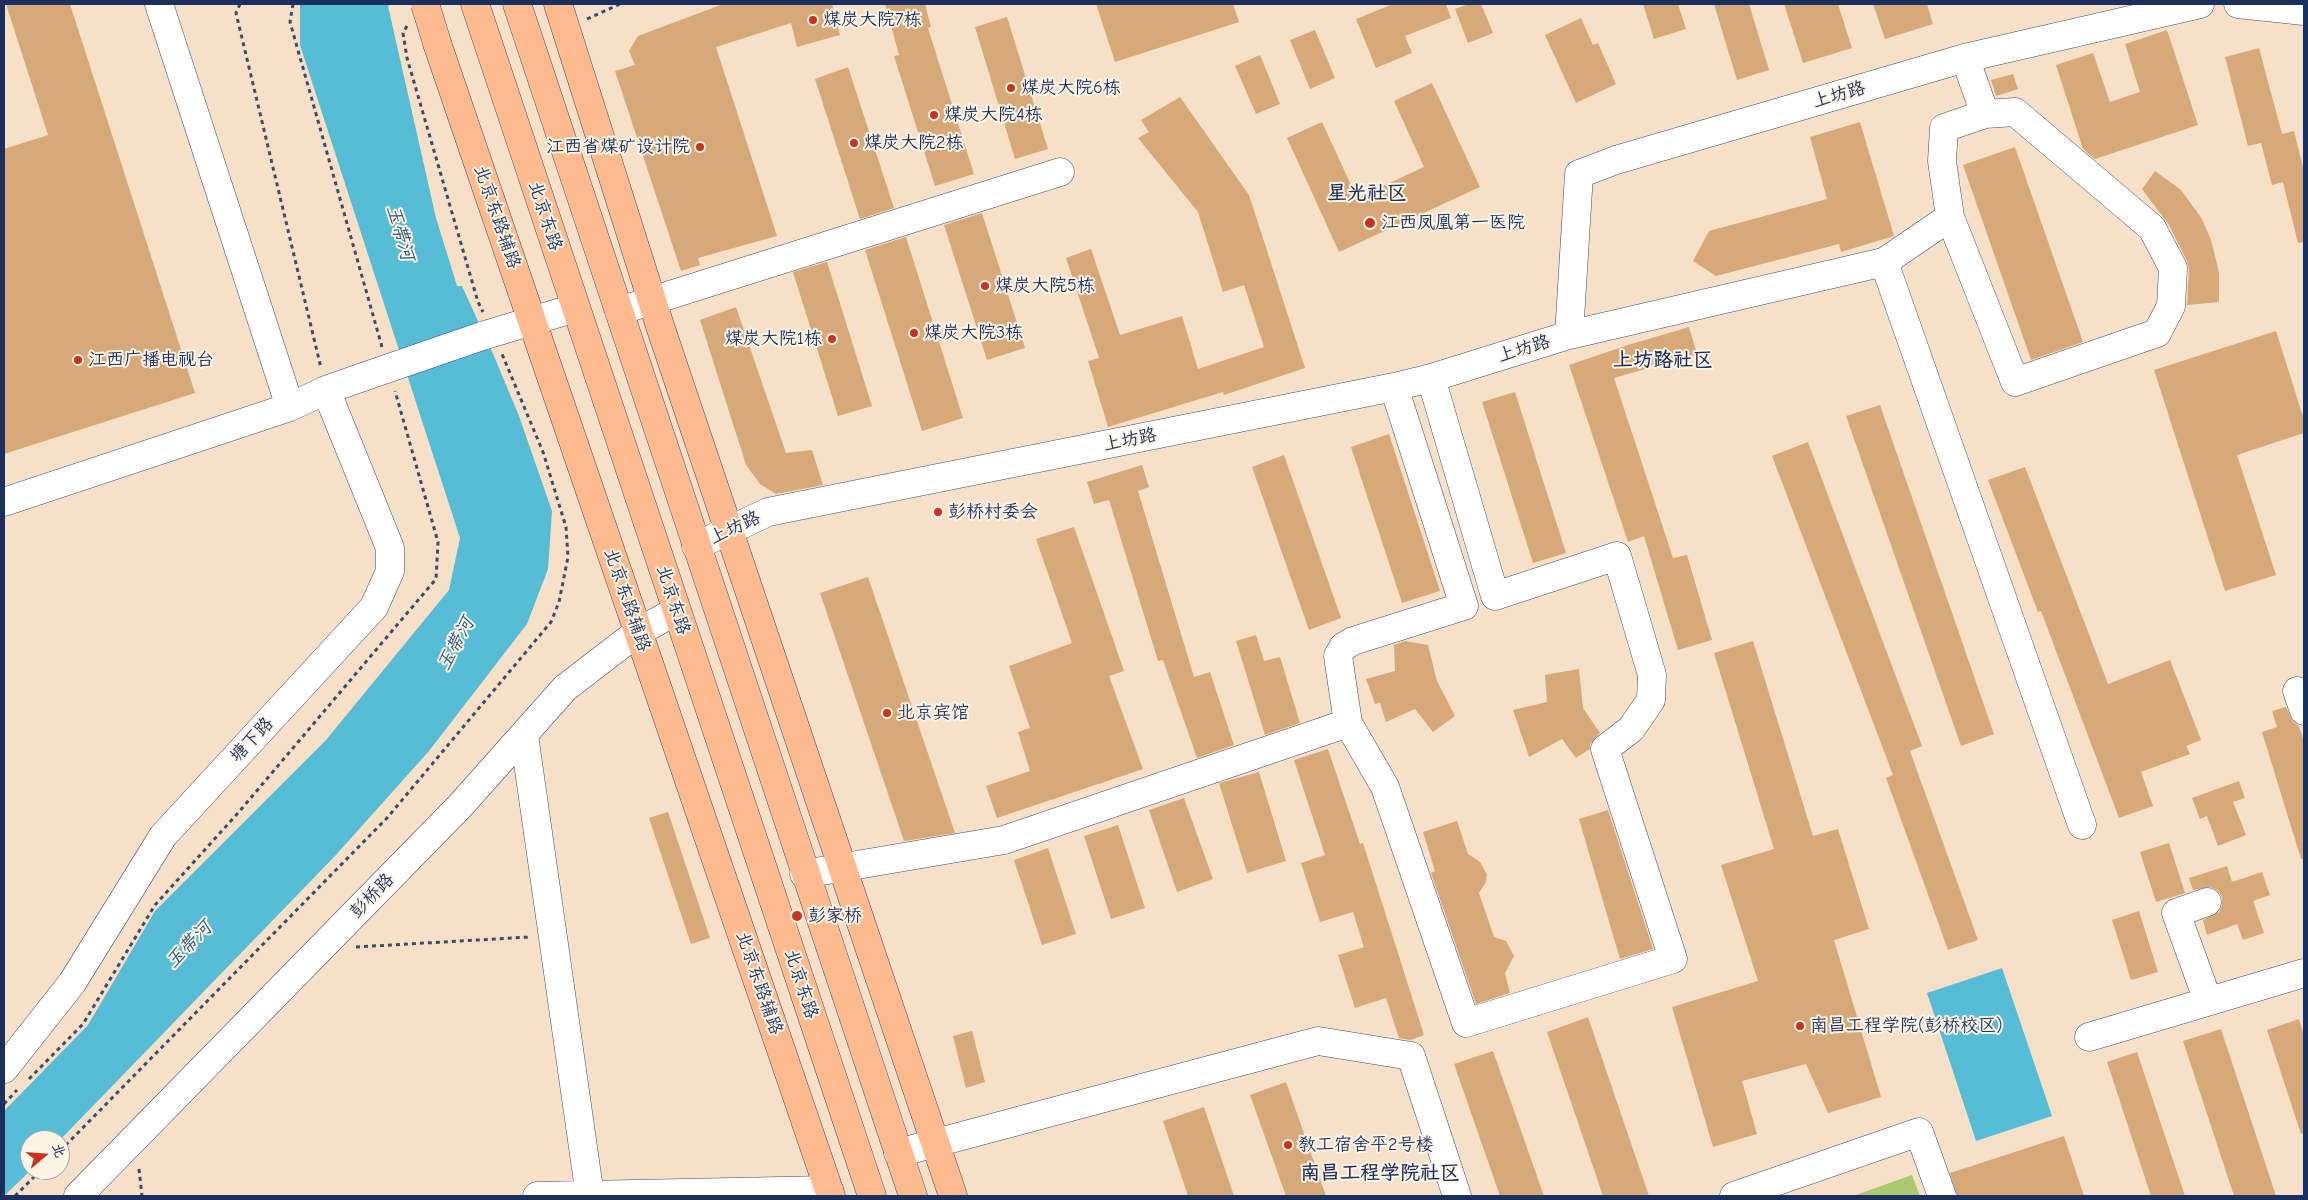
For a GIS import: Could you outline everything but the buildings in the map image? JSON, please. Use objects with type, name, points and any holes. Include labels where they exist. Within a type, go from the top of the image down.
[{"type":"main road","name":"北京东路辅路","points":[[425,4],[830,1193]]},
{"type":"main road","points":[[518,4],[804,874],[913,1196]]},
{"type":"main road","name":"北京东路","points":[[475,6],[872,1196]]},
{"type":"main road","points":[[562,16],[652,300],[953,1196]]},
{"type":"street","points":[[159,4],[290,407]]},
{"type":"street","name":"上坊路","points":[[696,546],[768,512],[1394,387],[1431,378],[1569,335],[1579,174],[1616,160],[1965,58],[2200,4]]},
{"type":"street","points":[[2238,4],[2304,11]]},
{"type":"street","points":[[1965,58],[1985,114]]},
{"type":"street","points":[[2015,112],[2152,228],[2173,268],[2171,306],[2157,334],[2015,382],[1950,217],[1942,161],[1944,128],[1985,114],[2015,112]]},
{"type":"street","points":[[619,311],[1060,172]]},
{"type":"street","points":[[1569,335],[1884,262],[1950,217]]},
{"type":"street","points":[[1884,262],[2082,825]]},
{"type":"street","points":[[4,502],[290,407],[362,376],[482,336],[575,308]]},
{"type":"street","points":[[1431,378],[1495,596]]},
{"type":"street","points":[[1394,387],[1464,606]]},
{"type":"street","name":"塘下路","points":[[4,1069],[72,983],[163,836],[374,607],[390,571],[390,548],[326,390]]},
{"type":"street","points":[[1617,556],[1652,675],[1651,700],[1631,729],[1605,749],[1673,959],[1466,1023],[1385,787],[1348,723],[1338,656],[1343,646],[1353,641],[1495,596],[1617,556]]},
{"type":"street","name":"彭桥路","points":[[78,1196],[460,806],[565,688],[638,632],[676,611]]},
{"type":"street","points":[[804,874],[1004,840],[1348,723]]},
{"type":"street","points":[[524,735],[590,1196]]},
{"type":"street","points":[[2207,902],[2176,913],[2208,1001]]},
{"type":"street","points":[[2089,1037],[2304,973]]},
{"type":"street","points":[[898,1153],[1318,1042],[1411,1056],[1457,1196]]},
{"type":"street","points":[[1734,1196],[1919,1132],[1942,1196]]},
{"type":"street","points":[[537,1196],[830,1193]]},
{"type":"path","points":[[240,4],[236,13],[326,390]]},
{"type":"path","points":[[294,4],[290,22],[384,352]]},
{"type":"path","points":[[562,16],[620,4]]},
{"type":"path","points":[[4,1104],[83,1024],[154,905],[238,812],[436,579],[438,542],[394,390]]},
{"type":"path","points":[[351,948],[553,936]]},
{"type":"path","points":[[15,1196],[31,1180]]},
{"type":"green space","points":[[1912,1175],[1920,1196],[1853,1196]]},
{"type":"water","name":"玉带河","points":[[300,4],[390,4],[388,6],[436,218],[457,286],[462,286],[494,356],[519,416],[552,511],[548,569],[527,624],[429,751],[335,856],[70,1130],[20,1130],[21,1180],[4,1196],[4,1111],[88,1025],[155,911],[326,740],[449,590],[460,538],[300,45]]},
{"type":"water","points":[[2002,968],[2052,1116],[1976,1141],[1927,993]]},
{"type":"place","name":"煤炭大院7栋","points":[[813,20]]},
{"type":"place","name":"煤炭大院6栋","points":[[1011,88]]},
{"type":"place","name":"煤炭大院4栋","points":[[934,115]]},
{"type":"place","name":"煤炭大院2栋","points":[[854,143]]},
{"type":"place","name":"江西省煤矿设计院","points":[[700,147]]},
{"type":"place","name":"江西凤凰第一医院","points":[[1370,223]]},
{"type":"place","name":"煤炭大院5栋","points":[[985,286]]},
{"type":"place","name":"煤炭大院3栋","points":[[914,333]]},
{"type":"place","name":"煤炭大院1栋","points":[[832,339]]},
{"type":"place","name":"江西广播电视台","points":[[78,360]]},
{"type":"place","name":"彭桥村委会","points":[[938,512]]},
{"type":"place","name":"北京宾馆","points":[[887,713]]},
{"type":"place","name":"彭家桥","points":[[797,916]]},
{"type":"place","name":"南昌工程学院(彭桥校区)","points":[[1800,1026]]},
{"type":"place","name":"教工宿舍平2号楼","points":[[1288,1145]]},
{"type":"district","name":"星光社区","points":[[1367,193]]},
{"type":"district","name":"上坊路社区","points":[[1663,360]]},
{"type":"district","name":"南昌工程学院社区","points":[[1380,1173]]}]
